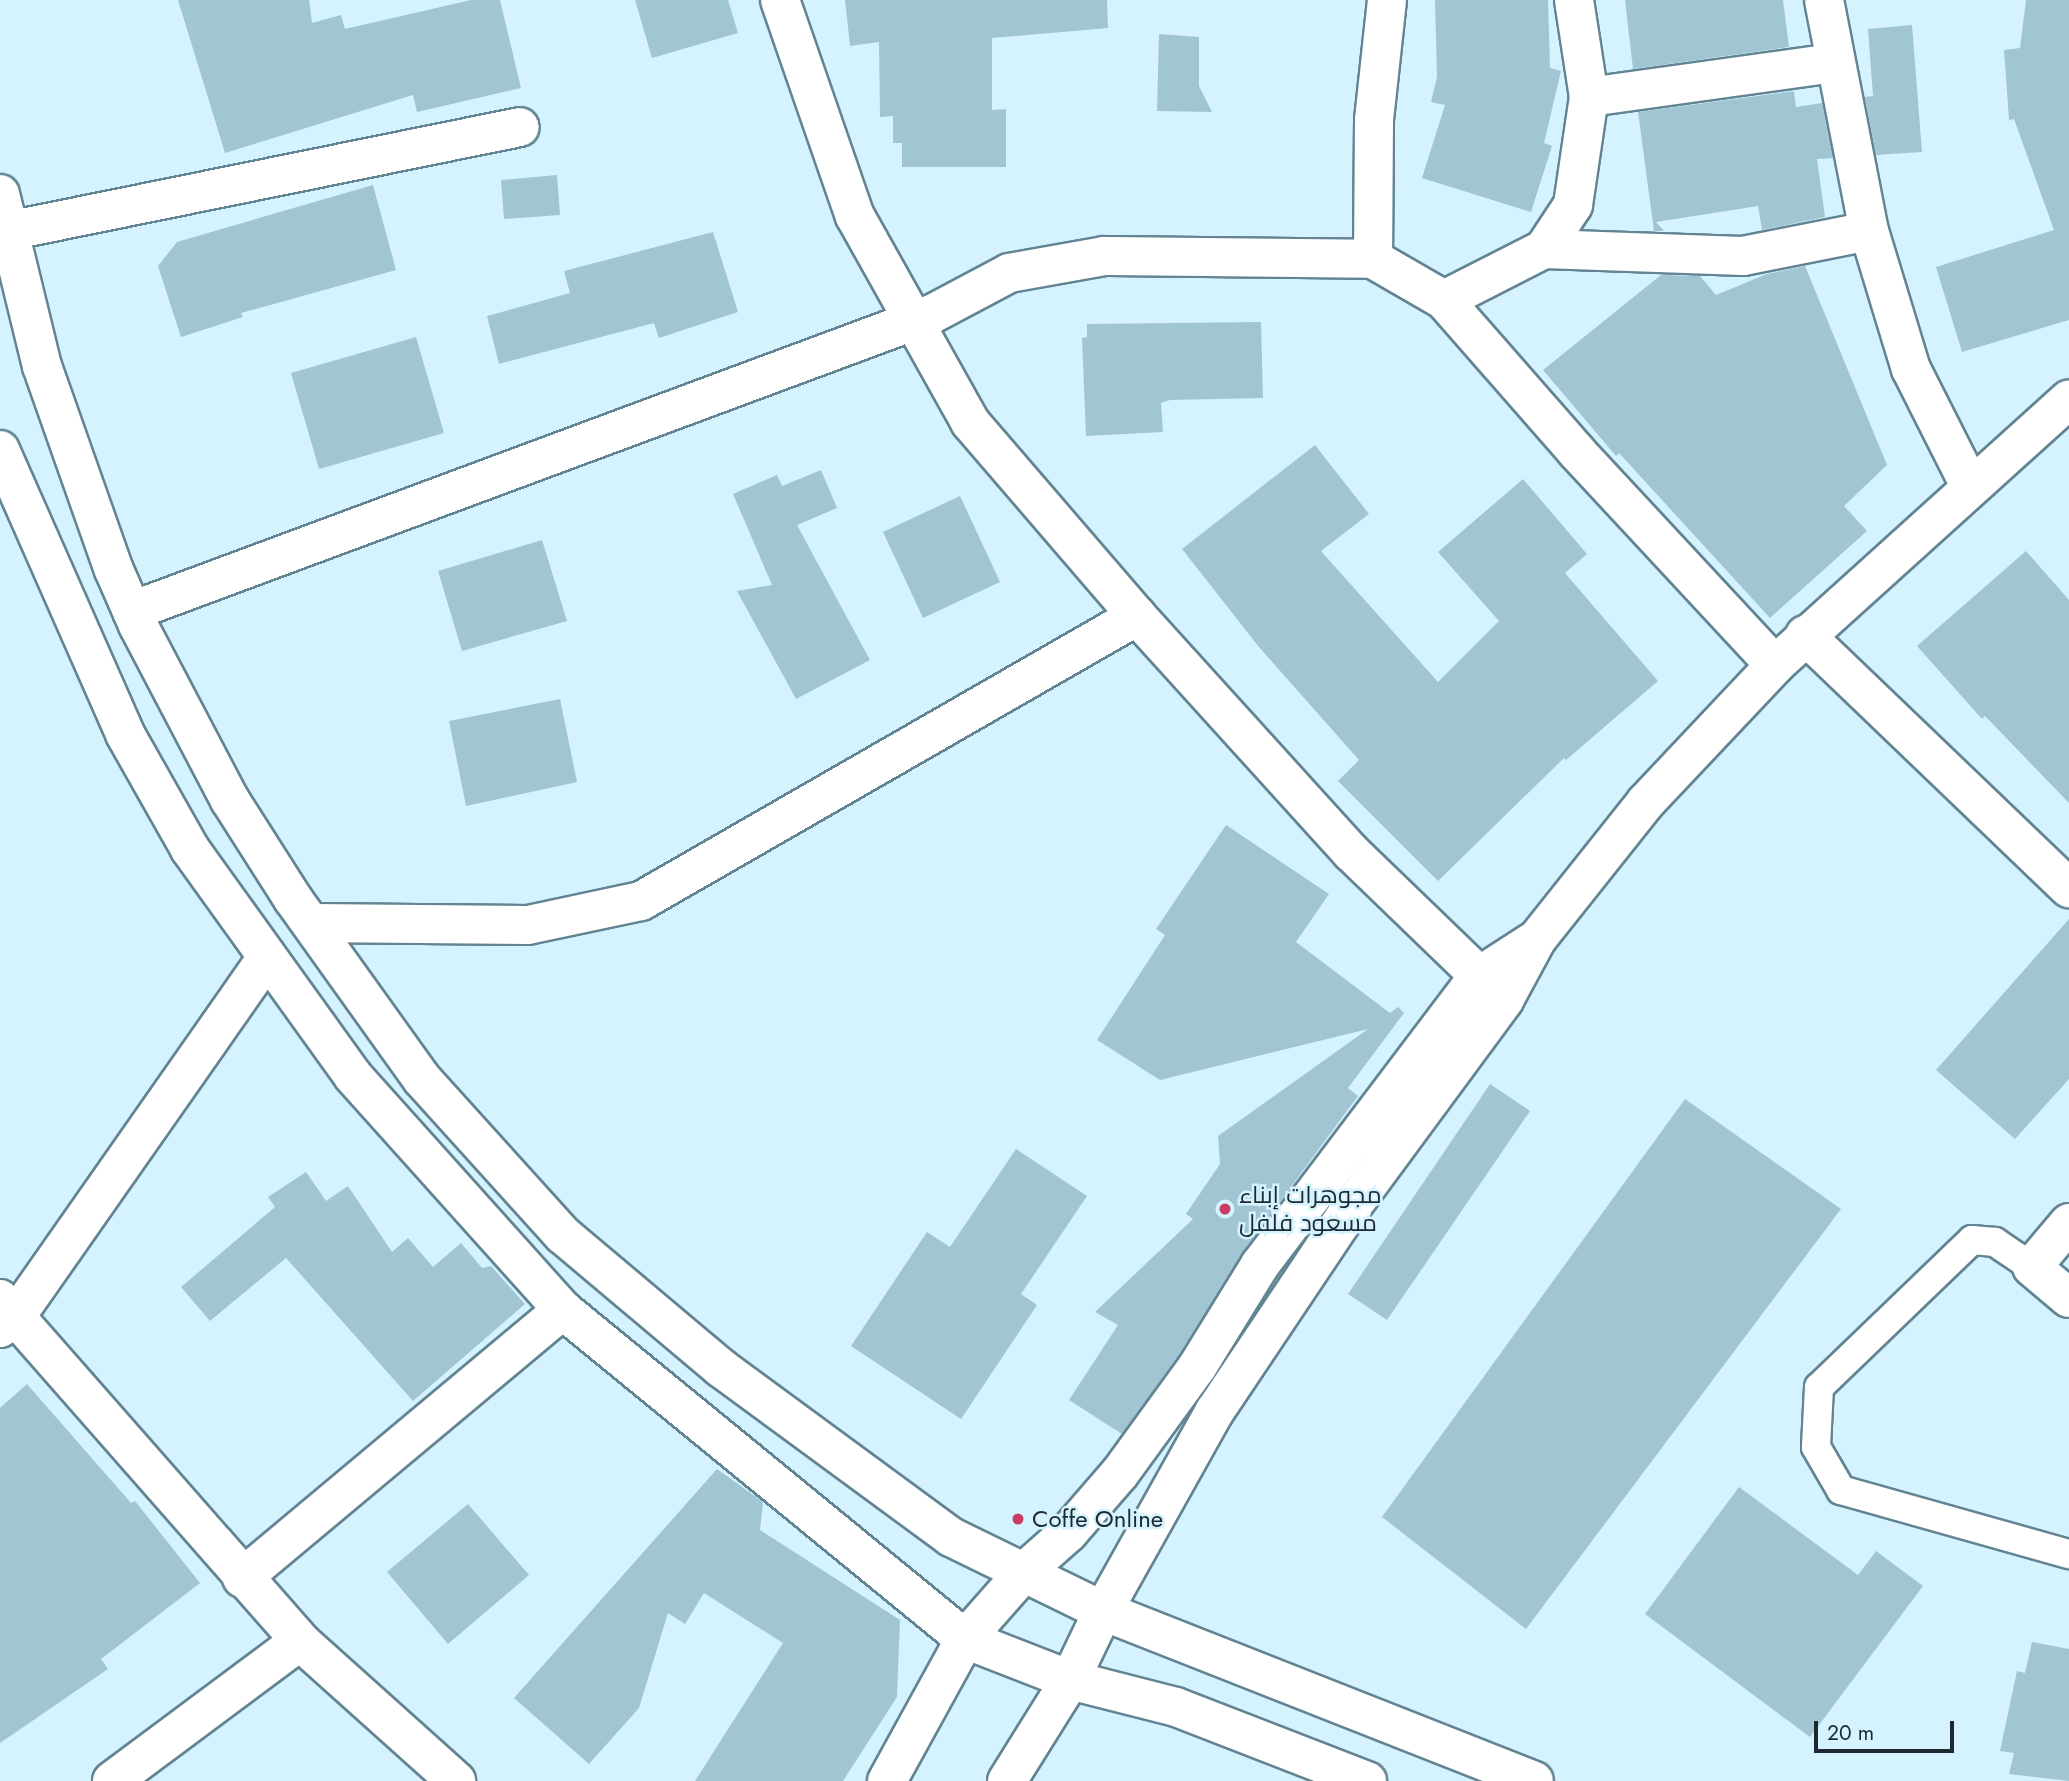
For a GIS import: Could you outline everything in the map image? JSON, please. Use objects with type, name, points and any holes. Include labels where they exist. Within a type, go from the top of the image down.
[{"type":"street","points":[[780,0],[855,216],[970,422],[1137,616],[1351,852],[1491,988]]},
{"type":"street","points":[[1373,259],[1374,120],[1387,0]]},
{"type":"street","points":[[1544,249],[1573,205],[1589,97],[1574,0]]},
{"type":"street","points":[[1824,0],[1834,63],[1869,231],[1910,369],[1970,486]]},
{"type":"street","points":[[1589,97],[1834,63]]},
{"type":"street","points":[[8,231],[520,127]]},
{"type":"street","points":[[0,194],[42,366],[132,611],[230,800],[311,923],[422,1079],[563,1235],[721,1368],[899,1504],[951,1537],[1103,1611],[1534,1781]]},
{"type":"street","points":[[1444,300],[1544,249],[1743,256],[1869,231]]},
{"type":"street","points":[[132,611],[912,319],[932,314],[1009,273],[1104,256],[1373,259],[1444,300],[1576,451],[1775,665]]},
{"type":"street","points":[[887,1781],[965,1639],[1024,1572],[1068,1533],[1120,1472],[1198,1367],[1260,1265],[1491,988],[1537,939],[1646,802],[1805,635],[2069,399]]},
{"type":"street","points":[[1,455],[154,789],[190,849],[353,1076],[563,1310],[965,1639],[1070,1680],[1176,1707],[1367,1781]]},
{"type":"street","points":[[311,923],[528,925],[641,901],[1137,616]]},
{"type":"street","points":[[1805,635],[2069,888]]},
{"type":"street","points":[[267,957],[5,1314],[300,1641],[453,1780]]},
{"type":"street","points":[[1007,1781],[1070,1680],[1103,1611],[1215,1411],[1353,1205],[1491,988]]},
{"type":"street","points":[[2069,1223],[2032,1267],[2069,1298]]},
{"type":"street","points":[[242,1578],[563,1310]]},
{"type":"street","points":[[111,1781],[300,1641]]},
{"type":"lane","points":[[2032,1267],[1996,1242],[1972,1240],[1819,1387],[1816,1447],[1841,1490],[2069,1554]]},
{"type":"building","points":[[178,0],[309,0],[312,23],[341,15],[345,29],[471,0],[500,0],[521,88],[417,112],[413,95],[225,153]]},
{"type":"building","points":[[635,0],[728,0],[738,33],[652,58]]},
{"type":"building","points":[[845,0],[1107,0],[1108,28],[992,38],[992,110],[1006,109],[1006,167],[902,167],[902,143],[893,143],[893,116],[880,117],[879,42],[850,46]]},
{"type":"building","points":[[1435,0],[1548,0],[1550,68],[1561,71],[1544,143],[1552,146],[1531,212],[1422,178],[1445,105],[1431,102],[1437,77]]},
{"type":"building","points":[[1625,0],[1783,0],[1789,47],[1633,69]]},
{"type":"building","points":[[2026,0],[2069,0],[2069,320],[1962,352],[1936,267],[2054,230],[2014,119],[2009,120],[2004,50],[2020,48]]},
{"type":"building","points":[[1912,25],[1922,152],[1876,155],[1865,97],[1873,96],[1868,29]]},
{"type":"building","points":[[1159,34],[1199,37],[1199,86],[1212,112],[1157,111]]},
{"type":"building","points":[[1794,91],[1796,107],[1822,103],[1833,158],[1817,159],[1825,217],[1762,230],[1758,206],[1656,222],[1664,231],[1654,231],[1638,112]]},
{"type":"building","points":[[557,175],[560,215],[504,219],[501,180]]},
{"type":"building","points":[[373,185],[396,270],[241,313],[243,317],[181,337],[158,266],[177,242]]},
{"type":"building","points":[[713,232],[738,312],[659,338],[654,323],[499,364],[487,316],[570,293],[564,271]]},
{"type":"building","points":[[1805,266],[1887,465],[1844,506],[1867,531],[1770,618],[1619,453],[1616,456],[1543,370],[1661,275],[1700,276],[1716,295],[1767,274]]},
{"type":"building","points":[[1261,322],[1263,398],[1170,400],[1161,403],[1163,432],[1086,436],[1082,338],[1087,337],[1087,324]]},
{"type":"building","points":[[416,337],[444,433],[319,469],[291,373]]},
{"type":"building","points":[[1315,445],[1369,514],[1321,551],[1438,682],[1499,621],[1438,552],[1523,479],[1587,554],[1565,573],[1658,681],[1566,760],[1564,758],[1438,881],[1338,781],[1359,760],[1259,647],[1182,549]]},
{"type":"building","points":[[821,470],[837,508],[797,525],[870,660],[796,699],[737,591],[772,585],[733,494],[777,475],[782,486]]},
{"type":"building","points":[[960,496],[1000,582],[923,618],[883,532]]},
{"type":"building","points":[[542,540],[567,621],[462,651],[438,571]]},
{"type":"building","points":[[2026,551],[2069,600],[2069,803],[1985,716],[1982,719],[1917,646]]},
{"type":"building","points":[[560,699],[577,782],[466,806],[449,721]]},
{"type":"building","points":[[1226,825],[1329,894],[1296,942],[1390,1013],[1398,1007],[1404,1013],[1348,1088],[1358,1096],[1243,1252],[1179,1355],[1122,1434],[1069,1400],[1118,1325],[1095,1312],[1193,1219],[1186,1214],[1220,1164],[1218,1136],[1368,1029],[1160,1080],[1097,1040],[1165,935],[1156,929]]},
{"type":"building","points":[[2069,919],[2069,1079],[2015,1139],[1936,1070]]},
{"type":"building","points":[[1490,1084],[1530,1111],[1387,1320],[1348,1294]]},
{"type":"building","points":[[1685,1099],[1841,1209],[1526,1629],[1382,1517]]},
{"type":"building","points":[[1016,1149],[1087,1196],[1021,1294],[1037,1305],[961,1419],[851,1346],[927,1232],[950,1247]]},
{"type":"building","points":[[306,1172],[326,1201],[348,1186],[392,1252],[408,1238],[433,1267],[461,1243],[482,1268],[491,1266],[525,1304],[413,1401],[286,1258],[210,1321],[181,1287],[275,1207],[268,1197]]},
{"type":"building","points":[[27,1384],[131,1503],[135,1501],[200,1583],[101,1659],[108,1669],[0,1743],[0,1408]]},
{"type":"building","points":[[717,1469],[763,1502],[760,1530],[900,1620],[897,1697],[843,1781],[695,1781],[783,1643],[704,1593],[685,1624],[668,1613],[639,1708],[589,1764],[514,1698]]},
{"type":"building","points":[[1739,1487],[1858,1575],[1876,1551],[1923,1586],[1810,1737],[1645,1614]]},
{"type":"building","points":[[468,1504],[529,1575],[448,1644],[387,1572]]},
{"type":"building","points":[[2032,1642],[2069,1649],[2069,1781],[2009,1774],[2014,1753],[2000,1751],[2017,1671],[2025,1673]]},
{"type":"place","name":"مجوهرات إبناء مسعود فلفل","points":[[1225,1209]]},
{"type":"place","name":"Coffe Online","points":[[1018,1519]]}]
